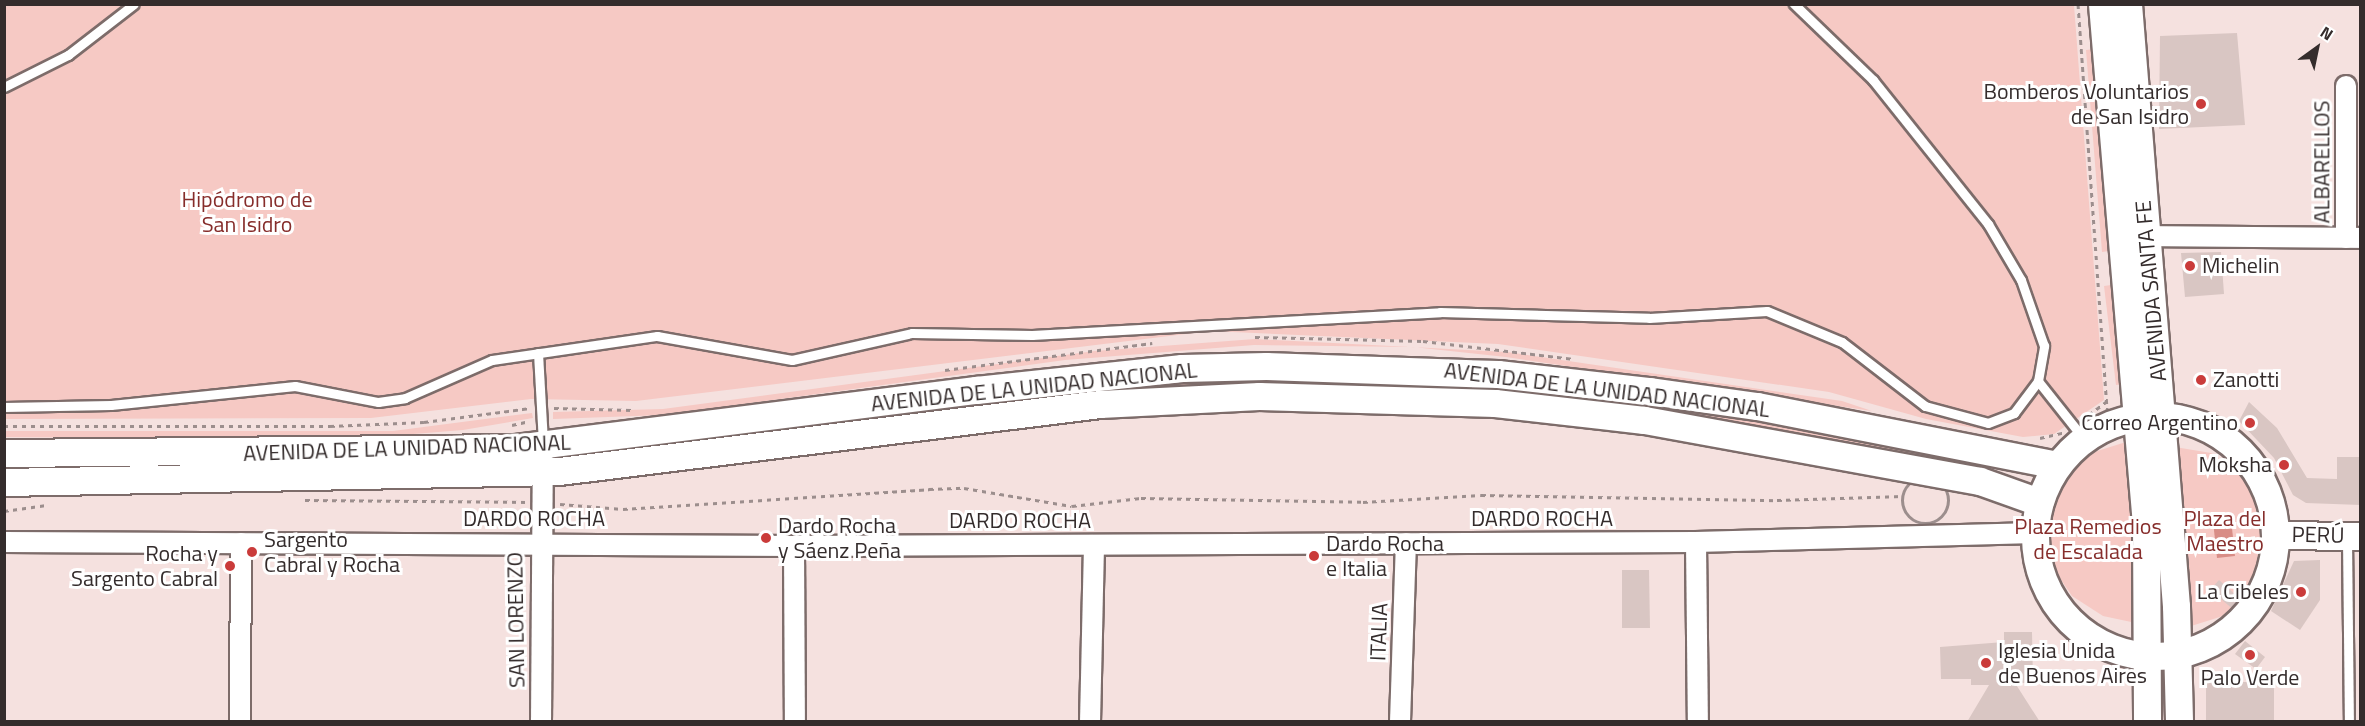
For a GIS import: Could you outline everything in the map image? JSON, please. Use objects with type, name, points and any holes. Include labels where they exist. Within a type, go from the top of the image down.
[{"type":"main road","name":"AVENIDA SANTA FE","points":[[2102,4],[2147,236],[2150,416],[2147,722]]},
{"type":"main road","name":"AVENIDA SANTA FE","points":[[2128,4],[2123,106],[2150,416],[2179,653],[2179,722]]},
{"type":"main road","name":"AVENIDA DE LA UNIDAD NACIONAL","points":[[4,453],[543,459],[976,390],[1182,368],[1266,366],[1498,374],[1650,392],[1768,408],[2057,465]]},
{"type":"main road","name":"AVENIDA DE LA UNIDAD NACIONAL","points":[[4,482],[543,459],[1100,404],[1259,396],[1495,403],[1644,420],[1980,480],[2039,502]]},
{"type":"main road","points":[[2108,413],[2150,416],[2191,421],[2242,453],[2271,505],[2275,535],[2267,580],[2249,610],[2218,639],[2179,653],[2149,655],[2119,650],[2076,626],[2045,584],[2035,533],[2039,502],[2074,433],[2108,413]]},
{"type":"main road","name":"PERÚ","points":[[2275,535],[2354,536]]},
{"type":"street","name":"ALBARELLOS","points":[[2346,86],[2353,238]]},
{"type":"street","points":[[2147,236],[2353,238]]},
{"type":"street","name":"SAN LORENZO","points":[[542,722],[539,542],[543,459]]},
{"type":"street","name":"DARDO ROCHA","points":[[4,542],[539,542],[794,546],[1094,545],[1696,542],[2035,533]]},
{"type":"street","points":[[1696,542],[1698,722]]},
{"type":"street","points":[[240,722],[241,543]]},
{"type":"street","name":"ITALIA","points":[[1400,722],[1406,543]]},
{"type":"street","points":[[1090,722],[1094,545]]},
{"type":"street","points":[[794,546],[795,722]]},
{"type":"lane","points":[[4,87],[68,55],[134,4]]},
{"type":"lane","points":[[4,406],[111,405],[296,386],[378,402],[405,398],[492,360],[657,336],[792,360],[912,333],[1032,335],[1440,312],[1649,318],[1767,311],[1842,342],[1925,406],[1955,417],[1988,423],[2014,413],[2038,381],[2044,346],[2021,280],[1988,224],[1873,80],[1794,4]]},
{"type":"lane","points":[[538,353],[543,459]]},
{"type":"lane","points":[[2038,381],[2074,433]]},
{"type":"lane","points":[[2349,722],[2354,536]]},
{"type":"lane","points":[[2349,670],[2361,671]]},
{"type":"path","points":[[2074,433],[2108,413],[2078,4]]},
{"type":"path","points":[[1931,478],[1947,492],[1947,507],[1938,519],[1923,523],[1909,517],[1903,496],[1916,479],[1931,478]]},
{"type":"path","points":[[299,500],[541,503],[623,509],[952,488],[1072,506],[1141,498],[1363,502],[1481,495],[1777,500],[1903,496]]},
{"type":"path","points":[[4,511],[57,503]]},
{"type":"green space","name":"Hipódromo de San Isidro","points":[[4,5],[2074,5],[2104,400],[2054,434],[2023,437],[1926,419],[1829,392],[1498,344],[1210,331],[636,401],[531,399],[371,418],[5,419]]},
{"type":"green space","points":[[2094,49],[2109,251],[2102,252],[2086,50]]},
{"type":"green space","points":[[2111,285],[2123,384],[2116,385],[2104,286]]},
{"type":"green space","points":[[1255,339],[1409,347],[1254,345],[1065,360],[663,415],[553,419],[553,412],[663,409],[1095,351]]},
{"type":"green space","points":[[1416,347],[1507,352],[1842,401],[1872,411],[1506,357]]},
{"type":"green space","points":[[1183,376],[1514,385],[1760,419],[1971,459],[1970,468],[1401,389],[583,455]]},
{"type":"green space","points":[[532,413],[533,418],[463,430],[351,439],[5,437],[4,431],[393,431]]},
{"type":"green space","name":"Plaza Remedios de Escalada","points":[[2126,442],[2136,623],[2103,616],[2072,596],[2051,565],[2045,529],[2063,477],[2091,453]]},
{"type":"green space","name":"Plaza del Maestro","points":[[2175,447],[2211,453],[2242,473],[2263,504],[2270,540],[2251,592],[2223,616],[2188,627]]},
{"type":"shaded area","points":[[2231,519],[2235,556],[2217,558],[2213,521]]},
{"type":"building","points":[[2237,33],[2245,125],[2159,129],[2160,36]]},
{"type":"building","points":[[2221,252],[2224,294],[2185,297],[2181,253]]},
{"type":"building","points":[[2249,402],[2277,428],[2307,478],[2337,479],[2337,457],[2361,457],[2361,505],[2306,503],[2293,495],[2274,458],[2239,421]]},
{"type":"building","name":"La Cibeles","points":[[2320,560],[2320,600],[2300,630],[2271,611],[2294,561]]},
{"type":"building","points":[[1622,570],[1649,570],[1650,628],[1622,628]]},
{"type":"building","points":[[2219,580],[2248,606],[2240,615],[2210,590]]},
{"type":"building","name":"Iglesia Unida de Buenos Aires","points":[[2004,632],[2032,632],[2033,683],[2015,683],[2040,722],[1967,722],[1989,685],[1971,685],[1971,679],[1941,679],[1940,647],[2004,642]]},
{"type":"building","name":"Palo Verde","points":[[2245,641],[2265,657],[2256,669],[2235,654]]},
{"type":"building","points":[[2206,682],[2274,682],[2274,722],[2206,722]]},
{"type":"place","name":"Bomberos Voluntarios de San Isidro","points":[[2201,104]]},
{"type":"place","name":"Michelin","points":[[2190,266]]},
{"type":"place","name":"Zanotti","points":[[2201,380]]},
{"type":"place","name":"Correo Argentino","points":[[2250,423]]},
{"type":"place","name":"Moksha","points":[[2284,465]]},
{"type":"place","name":"Dardo Rocha y Sáenz Peña","points":[[766,538]]},
{"type":"place","name":"Sargento Cabral y Rocha","points":[[252,552]]},
{"type":"place","name":"Dardo Rocha e Italia","points":[[1314,556]]},
{"type":"place","name":"Rocha y Sargento Cabral","points":[[230,566]]},
{"type":"place","name":"La Cibeles","points":[[2301,592]]},
{"type":"place","name":"Palo Verde","points":[[2250,655]]},
{"type":"place","name":"Iglesia Unida de Buenos Aires","points":[[1986,663]]}]
